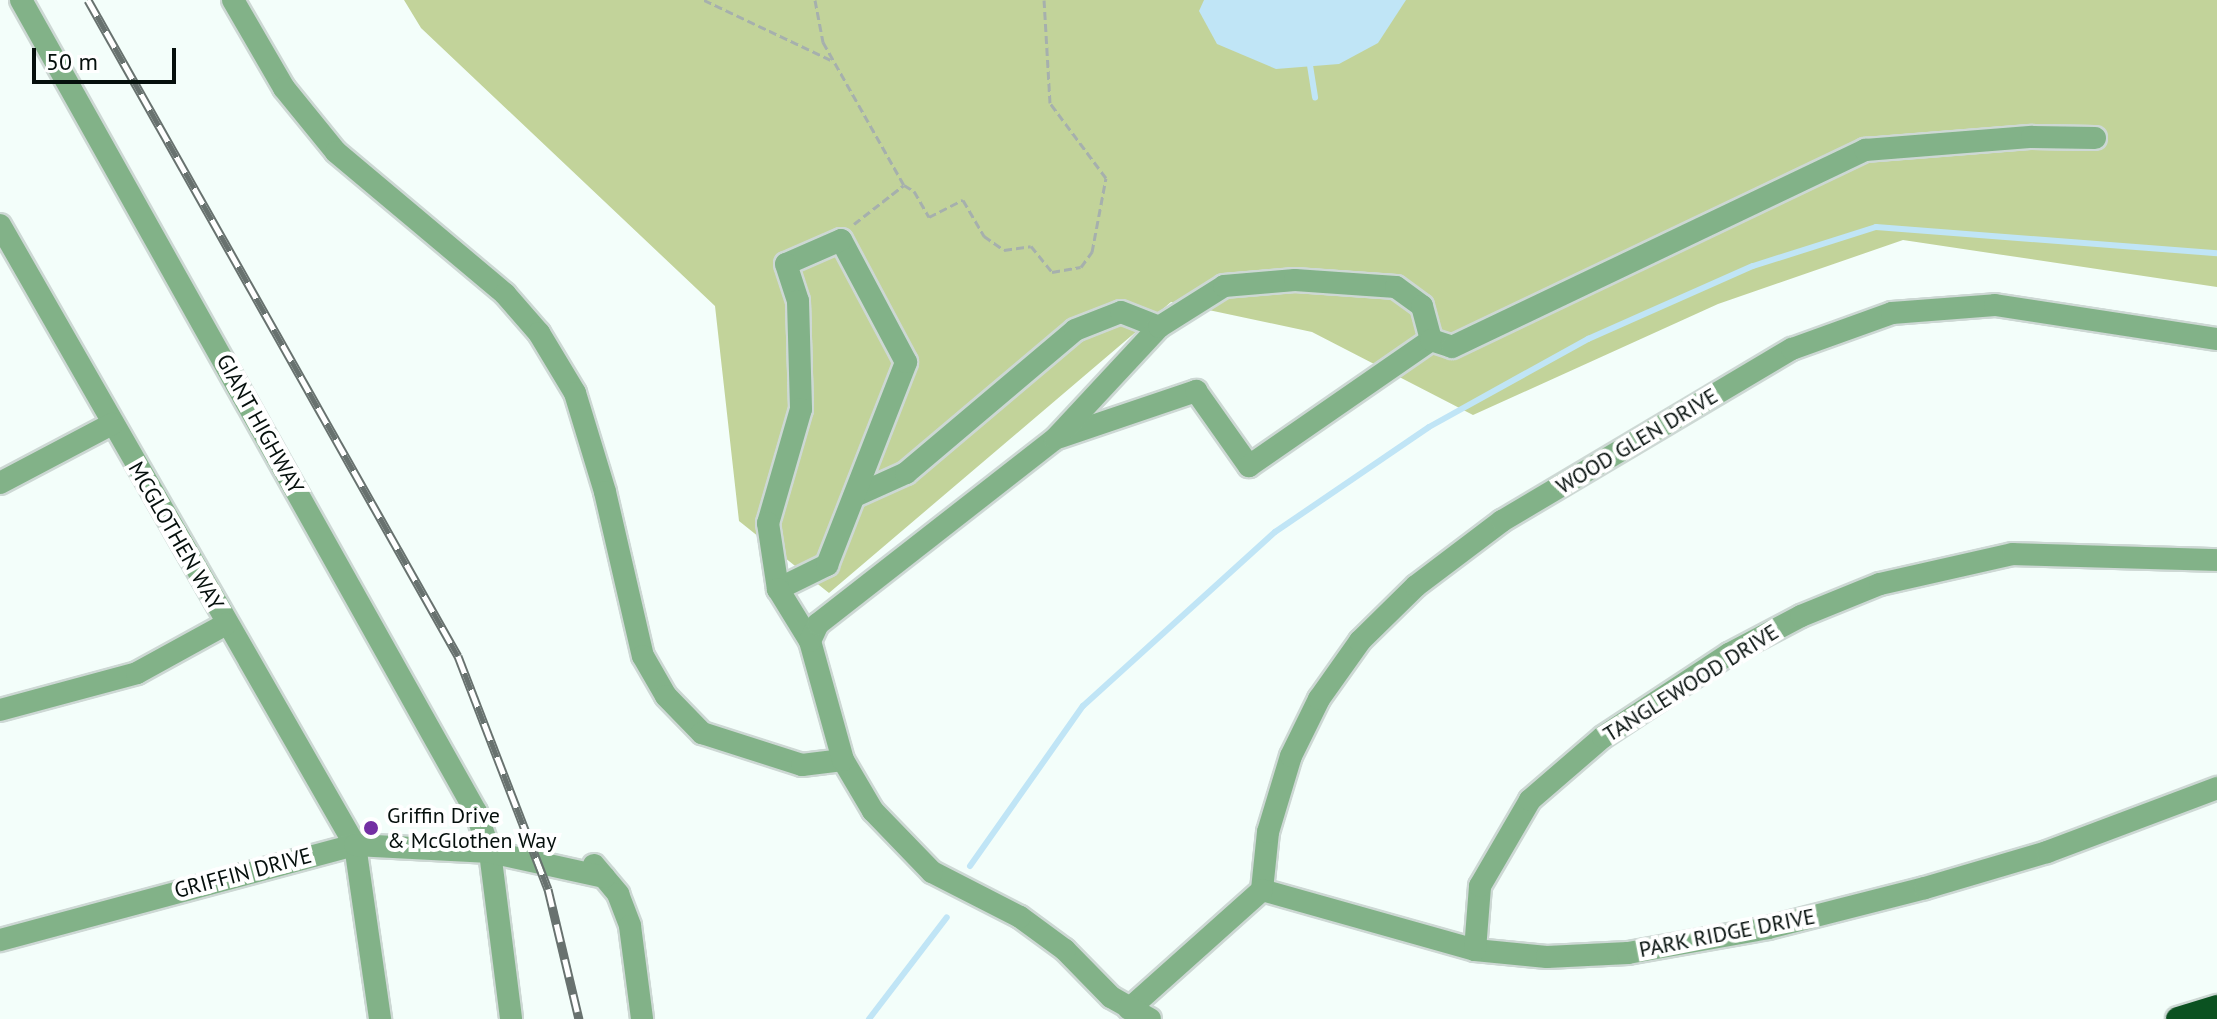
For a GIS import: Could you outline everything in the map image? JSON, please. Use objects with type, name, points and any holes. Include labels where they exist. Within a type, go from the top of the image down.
[{"type":"highway","points":[[2178,1019],[2217,1007]]},
{"type":"street","name":"GIANT HIGHWAY","points":[[21,0],[476,812],[490,852],[511,1019]]},
{"type":"street","points":[[233,0],[284,88],[336,152],[505,294],[539,333],[575,393],[643,656],[666,696],[702,733],[802,765],[843,760]]},
{"type":"street","points":[[1431,340],[1452,347],[1832,162],[1865,150],[2032,137],[2095,138]]},
{"type":"street","name":"MCGLOTHEN WAY","points":[[0,225],[355,845]]},
{"type":"street","points":[[778,589],[827,565],[906,362],[841,240],[786,264],[798,301],[801,409],[768,523],[778,589],[810,641],[843,760],[873,811],[932,872],[1051,938],[1128,1014],[1150,1019]]},
{"type":"street","points":[[810,641],[818,624],[1055,439],[1159,327],[1224,286],[1295,280],[1396,287],[1410,293],[1422,306],[1431,340]]},
{"type":"street","name":"WOOD GLEN DRIVE","points":[[1262,890],[1268,832],[1291,756],[1319,699],[1360,641],[1416,586],[1502,521],[1792,349],[1892,313],[1995,305],[2217,339]]},
{"type":"street","points":[[855,496],[906,473],[1075,330],[1121,312],[1159,327]]},
{"type":"street","points":[[1055,439],[1196,391],[1249,466],[1431,340]]},
{"type":"street","points":[[0,483],[112,424]]},
{"type":"street","name":"TANGLEWOOD DRIVE","points":[[1475,950],[1480,886],[1530,800],[1603,737],[1729,654],[1801,616],[1880,584],[2013,554],[2217,560]]},
{"type":"street","points":[[0,710],[137,673],[226,624]]},
{"type":"street","name":"PARK RIDGE DRIVE","points":[[1262,890],[1475,950],[1547,957],[1628,953],[1752,931],[2047,852],[2217,788]]},
{"type":"street","name":"GRIFFIN DRIVE","points":[[0,940],[355,845],[490,852],[531,845],[566,850],[591,860],[618,894],[630,926],[642,1019]]},
{"type":"street","points":[[355,845],[380,1019]]},
{"type":"street","points":[[1128,1014],[1262,890]]},
{"type":"path","points":[[704,0],[833,61]]},
{"type":"path","points":[[815,0],[833,61],[904,185],[914,191],[929,217],[963,200],[984,236],[1004,250],[1031,246],[1052,272],[1081,267],[1092,252],[1106,178],[1050,103],[1044,0]]},
{"type":"path","points":[[841,240],[863,213],[904,185]]},
{"type":"green space","points":[[404,0],[2217,0],[2217,287],[1903,240],[1718,304],[1473,415],[1312,332],[1171,302],[829,593],[739,521],[715,306],[421,28]]},
{"type":"water","points":[[1204,0],[1406,0],[1378,43],[1339,64],[1276,69],[1217,44],[1199,11]]},
{"type":"waterway","points":[[1309,59],[1315,98]]},
{"type":"waterway","points":[[970,866],[1083,706],[1275,532],[1429,427],[1588,339],[1753,266],[1876,227],[2217,253]]},
{"type":"waterway","points":[[869,1019],[947,917]]},
{"type":"railway","points":[[88,0],[458,656],[548,889],[579,1019]]},
{"type":"place","name":"Griffin Drive & McGlothen Way","points":[[371,828]]}]
